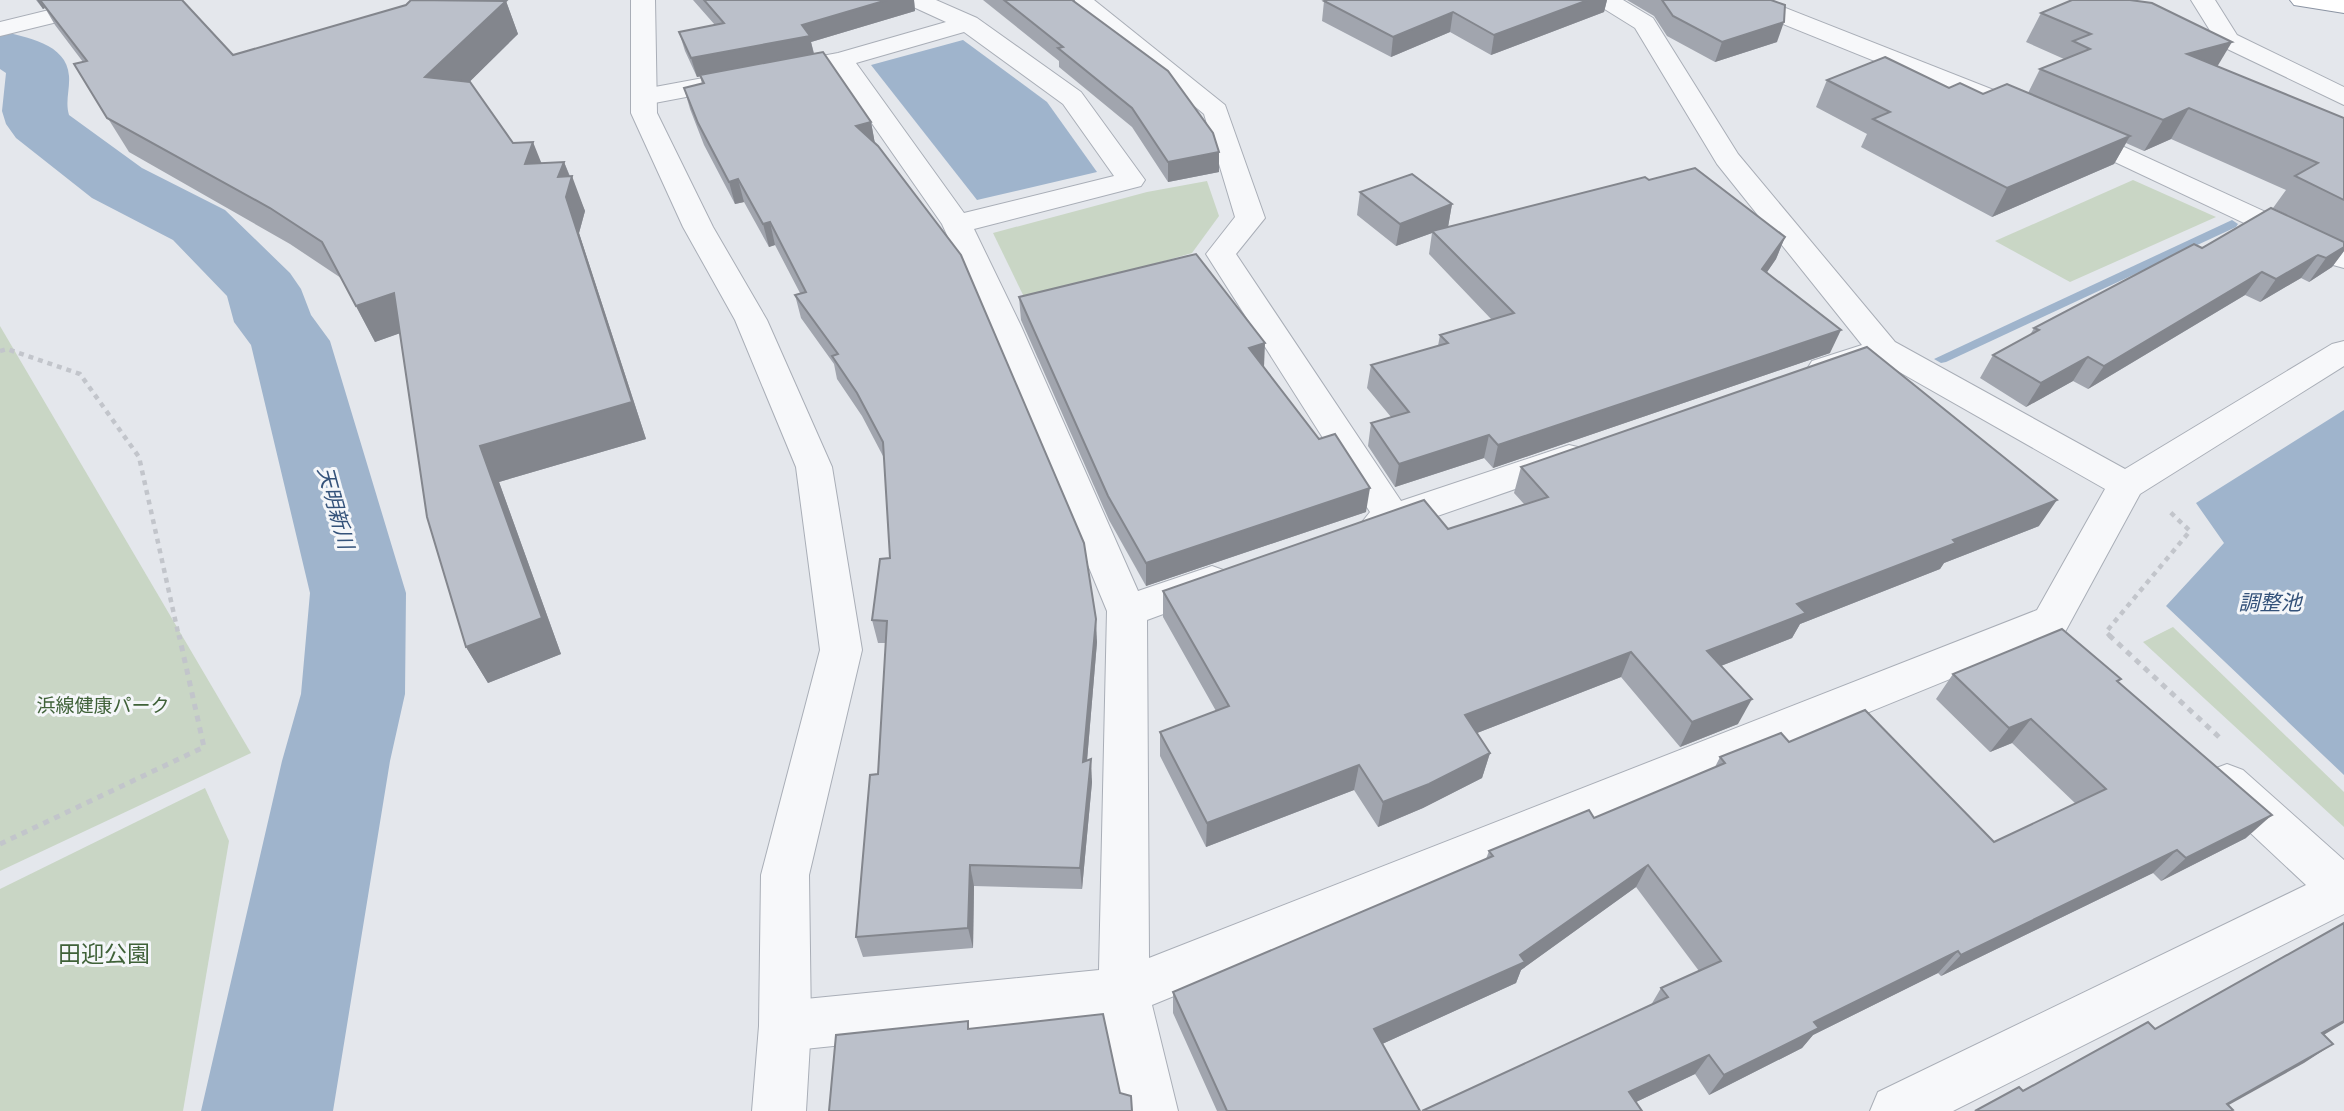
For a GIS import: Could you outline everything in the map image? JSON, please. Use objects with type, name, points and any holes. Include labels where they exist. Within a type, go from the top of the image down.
[{"type":"highway","points":[[2302,0],[2344,6]]},
{"type":"street","points":[[8,27],[119,0]]},
{"type":"street","points":[[643,0],[644,113],[698,227],[751,320],[814,467],[841,650],[785,875],[785,1026],[779,1111]]},
{"type":"street","points":[[917,0],[968,23],[1072,98],[1131,180],[957,225]]},
{"type":"street","points":[[1079,0],[1216,111],[1250,218],[1221,254],[1393,518]]},
{"type":"street","points":[[1606,0],[1644,23],[1727,158],[1883,349],[2126,485]]},
{"type":"street","points":[[1744,0],[2031,114]]},
{"type":"street","points":[[2203,0],[2228,40],[2344,97]]},
{"type":"street","points":[[644,97],[841,60],[968,23]]},
{"type":"street","points":[[841,60],[957,225],[1005,326],[1127,611],[1124,992],[1151,1111]]},
{"type":"street","points":[[2056,124],[2344,259]]},
{"type":"street","points":[[1792,380],[1883,349]]},
{"type":"street","points":[[785,1026],[1124,992],[2066,635],[2126,485],[2344,351]]},
{"type":"street","points":[[1355,531],[1599,447]]},
{"type":"street","points":[[1127,611],[1241,571]]},
{"type":"street","points":[[1897,1111],[2344,890],[2214,752]]},
{"type":"path","points":[[0,351],[7,349],[80,374],[139,457],[204,747],[0,844]]},
{"type":"path","points":[[2161,502],[2190,531],[2106,632],[2214,752]]},
{"type":"green space","points":[[2133,180],[2216,217],[2070,282],[1995,241]]},
{"type":"green space","points":[[1207,181],[1219,216],[1192,253],[1026,301],[993,233],[1147,192]]},
{"type":"green space","name":"浜線健康パーク","points":[[0,326],[251,753],[0,871]]},
{"type":"green space","points":[[2173,627],[2344,792],[2344,827],[2143,642]]},
{"type":"green space","name":"田迎公園","points":[[205,788],[229,841],[183,1111],[0,1111],[0,889]]},
{"type":"water","points":[[963,40],[1047,102],[1097,172],[977,200],[871,65]]},
{"type":"water","name":"調整池","points":[[2344,410],[2344,775],[2166,606],[2224,543],[2196,503]]},
{"type":"building","points":[[40,0],[182,0],[233,55],[406,5],[411,0],[506,1],[425,77],[470,82],[513,143],[533,142],[525,164],[564,162],[558,177],[572,176],[566,197],[632,402],[480,446],[542,618],[466,647],[427,517],[394,293],[356,306],[322,242],[270,208],[107,118],[74,64],[87,61]]},
{"type":"building","points":[[704,0],[887,0],[802,25],[810,36],[691,58],[679,32],[724,23]]},
{"type":"building","points":[[1004,0],[1072,0],[1168,71],[1213,133],[1219,152],[1168,162],[1132,108],[1058,48],[1063,47]]},
{"type":"building","points":[[1588,0],[1494,35],[1453,12],[1393,37],[1324,1]]},
{"type":"building","points":[[1662,0],[1771,0],[1785,5],[1784,22],[1722,42],[1673,16]]},
{"type":"building","points":[[2072,0],[2130,0],[2152,3],[2232,42],[2187,54],[2344,118],[2344,200],[2295,176],[2318,163],[2189,108],[2163,120],[2040,69],[2090,49],[2073,41],[2091,34],[2041,13]]},
{"type":"building","points":[[823,52],[871,122],[856,126],[878,146],[961,255],[1084,543],[1096,619],[1083,762],[1091,759],[1080,868],[970,865],[968,928],[856,937],[870,775],[878,774],[887,621],[872,620],[880,559],[890,558],[883,442],[857,393],[832,356],[838,354],[795,295],[806,292],[770,222],[763,224],[738,179],[729,182],[698,123],[684,88],[704,83],[700,75]]},
{"type":"building","points":[[1885,57],[1949,88],[1960,83],[1983,94],[2007,84],[2130,136],[2007,188],[1873,119],[1890,112],[1827,80]]},
{"type":"building","points":[[1695,168],[1785,237],[1762,269],[1841,330],[1498,445],[1489,435],[1399,464],[1371,423],[1409,412],[1371,365],[1448,343],[1440,335],[1514,313],[1432,231],[1645,177],[1649,180]]},
{"type":"building","points":[[1412,174],[1452,204],[1400,224],[1360,192]]},
{"type":"building","points":[[2271,208],[2344,242],[2344,247],[2326,258],[2318,255],[2276,279],[2262,272],[2104,366],[2088,357],[2041,383],[1993,355],[2039,330],[2034,328],[2194,244],[2202,248]]},
{"type":"building","points":[[1196,254],[1265,343],[1249,348],[1319,439],[1335,434],[1370,488],[1146,563],[1108,496],[1019,297]]},
{"type":"building","points":[[1867,347],[2057,500],[1953,540],[1956,543],[1797,604],[1806,613],[1707,651],[1752,699],[1692,722],[1631,652],[1465,715],[1490,753],[1429,784],[1383,802],[1359,765],[1207,823],[1160,732],[1229,706],[1163,591],[1424,500],[1448,529],[1548,497],[1521,467]]},
{"type":"building","points":[[2062,629],[2121,679],[2117,681],[2272,815],[2186,858],[2177,850],[1961,955],[1958,951],[1814,1022],[1819,1028],[1724,1075],[1709,1055],[1629,1092],[1642,1111],[1422,1111],[1668,997],[1661,988],[1721,961],[1648,865],[1520,955],[1525,962],[1374,1029],[1420,1111],[1227,1111],[1173,992],[1493,856],[1489,851],[1589,810],[1594,818],[1725,763],[1720,757],[1781,733],[1789,742],[1865,710],[1994,842],[2106,789],[2031,719],[2009,728],[1953,674]]},
{"type":"building","points":[[2344,923],[2344,1021],[2322,1033],[2333,1044],[2227,1104],[2233,1110],[1975,1111],[2019,1087],[2023,1091],[2148,1022],[2155,1029]]},
{"type":"building","points":[[1103,1014],[1120,1093],[1131,1096],[1132,1111],[829,1111],[836,1035],[968,1021],[968,1029]]},
{"type":"waterway","name":"天明新川","points":[[0,49],[20,55],[32,62],[37,70],[35,111],[39,124],[117,183],[199,225],[263,289],[274,322],[290,341],[358,593],[353,694],[336,761],[267,1111]]},
{"type":"waterway","points":[[1941,359],[2232,224]]}]
